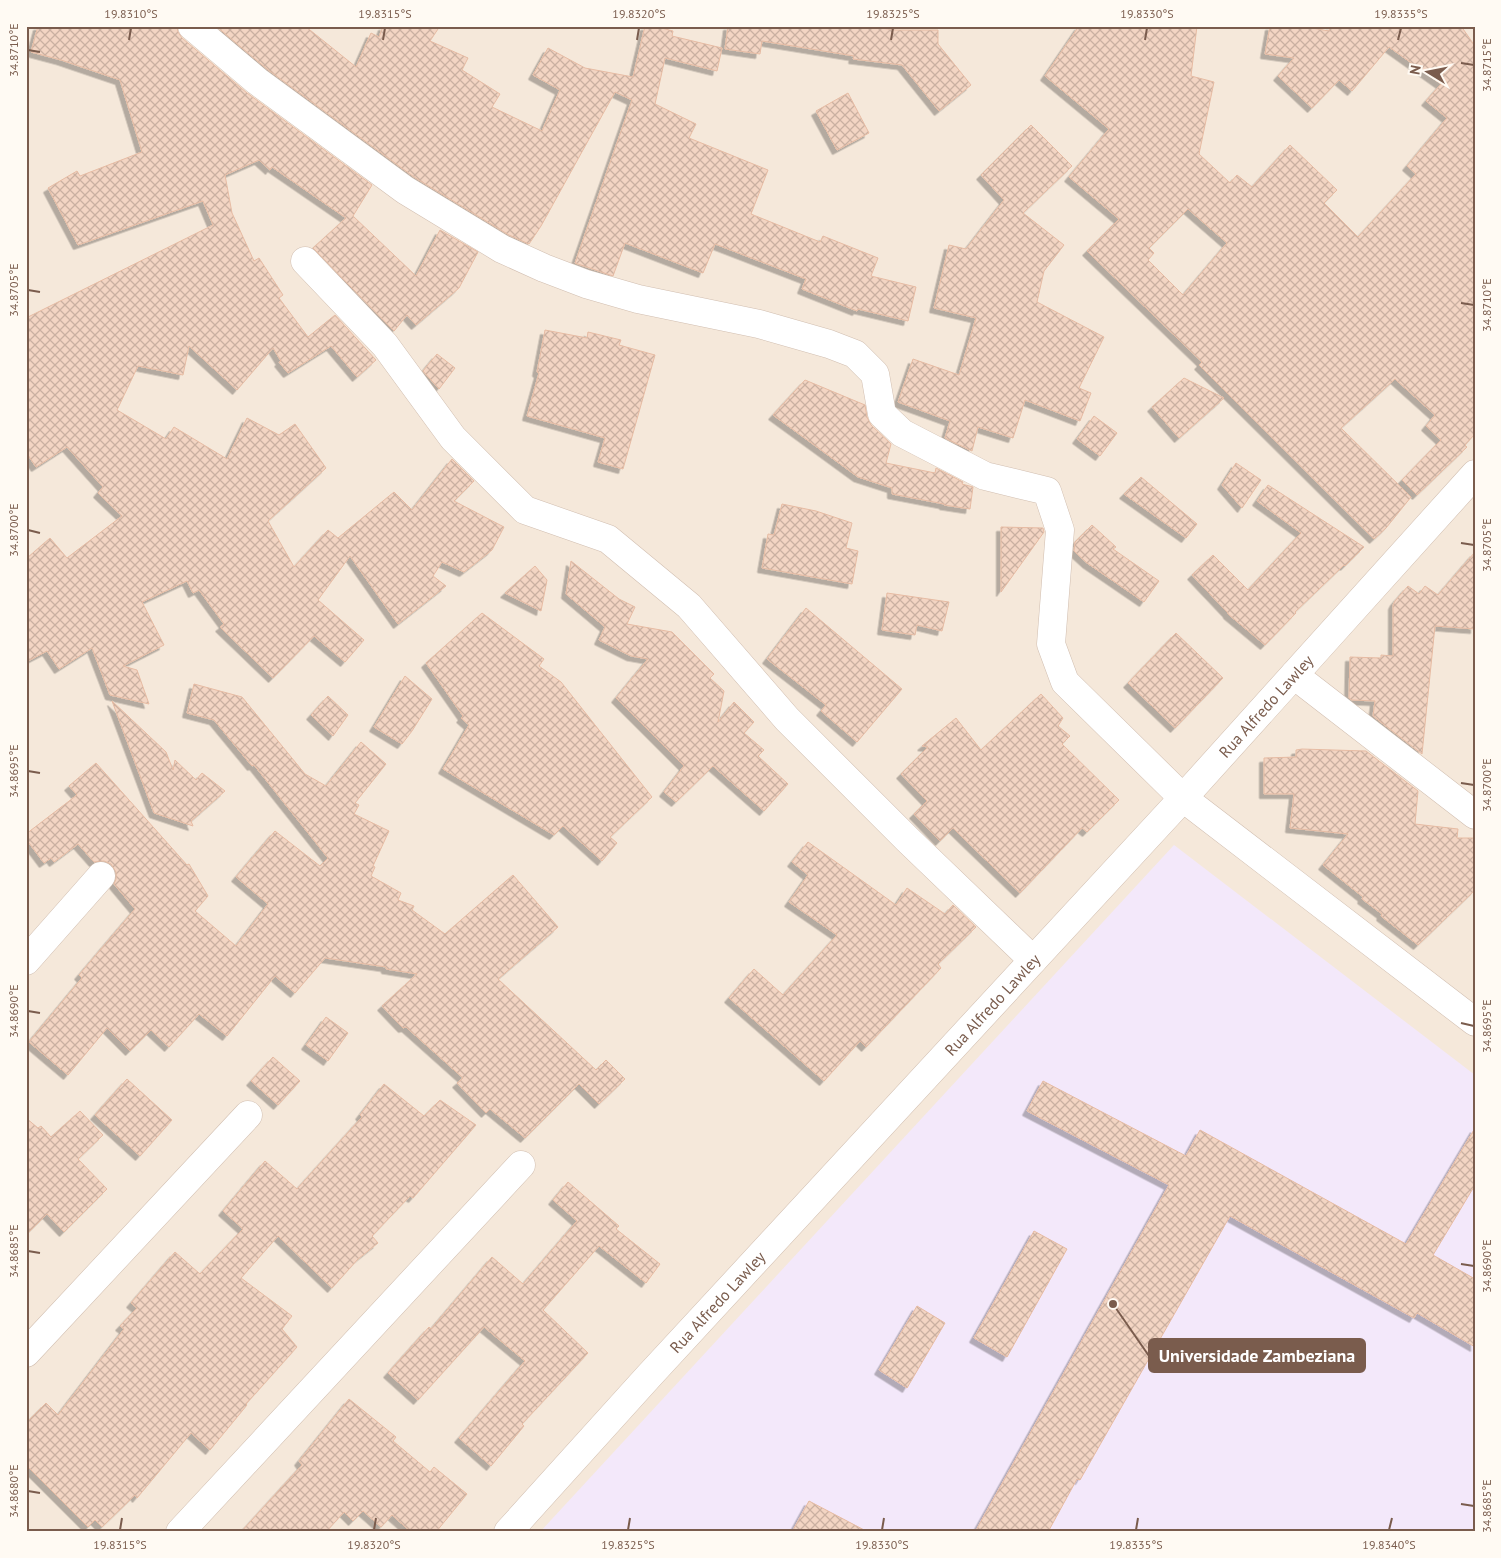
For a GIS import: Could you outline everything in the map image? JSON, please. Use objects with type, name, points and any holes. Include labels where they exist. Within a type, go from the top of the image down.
[{"type":"street","points":[[192,26],[257,82],[397,184],[502,249],[586,284],[638,299],[759,324],[829,344],[855,354],[875,374],[882,414],[902,433],[986,476],[1047,491],[1060,530],[1051,644],[1065,682],[1183,798],[1475,1022]]},
{"type":"street","points":[[305,261],[385,345],[453,438],[525,510],[608,539],[689,606],[787,719],[908,840],[1033,960]]},
{"type":"street","name":"Rua Alfredo Lawley","points":[[508,1532],[648,1377],[1183,798],[1475,474]]},
{"type":"street","points":[[1294,674],[1475,815]]},
{"type":"street","points":[[26,960],[102,876]]},
{"type":"street","points":[[26,1353],[248,1115]]},
{"type":"street","points":[[180,1532],[521,1165]]},
{"type":"shaded area","points":[[26,26],[1475,26],[1475,1532],[26,1532]]},
{"type":"shaded area","points":[[1174,845],[1475,1075],[1475,1532],[540,1532]]},
{"type":"building","points":[[38,26],[177,26],[182,38],[247,93],[372,185],[353,216],[416,276],[440,230],[478,252],[459,288],[416,325],[407,315],[394,331],[313,248],[346,218],[272,167],[270,170],[259,160],[225,175],[232,213],[254,261],[259,258],[283,295],[279,298],[308,337],[335,315],[376,360],[357,377],[331,346],[288,373],[279,362],[281,361],[273,348],[237,390],[189,346],[183,375],[138,366],[117,410],[166,439],[174,427],[227,459],[247,418],[279,435],[295,424],[326,468],[268,521],[294,567],[328,530],[338,538],[394,492],[412,510],[452,459],[474,481],[454,501],[504,527],[492,550],[464,572],[442,562],[433,576],[446,586],[398,624],[350,556],[318,600],[364,640],[345,662],[314,636],[273,678],[220,627],[224,624],[199,590],[193,593],[187,581],[142,602],[164,645],[123,666],[137,670],[149,704],[110,695],[92,648],[59,669],[47,651],[26,662],[26,559],[50,538],[67,558],[122,516],[98,493],[103,487],[67,447],[36,467],[26,452],[26,318],[213,225],[203,201],[78,245],[48,188],[77,171],[80,176],[142,152],[120,80],[31,52]]},
{"type":"building","points":[[216,26],[305,26],[356,67],[371,33],[379,37],[383,26],[440,26],[430,41],[468,58],[462,70],[500,94],[492,107],[542,131],[560,90],[533,75],[548,48],[585,68],[633,77],[645,26],[654,26],[673,31],[672,36],[722,48],[717,71],[665,58],[655,104],[696,124],[689,138],[768,170],[751,214],[820,242],[823,236],[878,258],[871,276],[916,287],[908,321],[858,309],[857,311],[802,289],[806,279],[715,244],[703,273],[625,243],[613,276],[575,263],[632,100],[615,92],[541,226],[529,244],[509,235],[414,177],[267,69]]},
{"type":"building","points":[[728,26],[864,26],[896,30],[938,30],[938,44],[971,85],[939,111],[902,65],[853,59],[854,56],[762,41],[760,54],[725,49]]},
{"type":"building","points":[[1079,26],[1197,26],[1191,76],[1214,82],[1199,154],[1230,183],[1237,175],[1252,187],[1290,145],[1337,190],[1324,203],[1358,237],[1416,174],[1407,166],[1447,118],[1426,101],[1441,84],[1389,47],[1352,91],[1339,80],[1312,108],[1278,76],[1294,58],[1265,54],[1270,26],[1301,26],[1329,31],[1330,26],[1461,26],[1475,46],[1475,434],[1465,445],[1467,447],[1417,495],[1402,480],[1441,440],[1426,426],[1435,415],[1395,379],[1341,428],[1411,497],[1386,528],[1374,539],[1199,365],[1202,362],[1087,251],[1119,219],[1069,177],[1109,129],[1045,76]],"holes":[[[1188,209],[1227,243],[1183,295],[1148,260],[1154,253],[1149,248]]]},
{"type":"building","points":[[848,93],[869,133],[837,150],[816,111]]},
{"type":"building","points":[[1031,125],[1072,166],[1023,213],[1064,245],[1044,271],[1037,302],[1104,337],[1079,388],[1091,393],[1080,421],[1025,400],[1013,438],[978,427],[972,451],[945,438],[950,421],[898,402],[913,359],[959,375],[976,318],[934,308],[949,245],[966,249],[1004,200],[981,175]]},
{"type":"building","points":[[545,330],[587,338],[588,332],[621,340],[619,345],[655,355],[623,469],[598,462],[605,438],[527,416],[539,373],[537,372]]},
{"type":"building","points":[[437,354],[455,368],[439,389],[423,371]]},
{"type":"building","points":[[1184,378],[1224,398],[1179,438],[1152,407]]},
{"type":"building","points":[[805,380],[865,405],[867,417],[871,425],[891,444],[886,463],[935,473],[936,468],[963,482],[962,484],[973,487],[970,509],[892,494],[892,488],[858,477],[773,415]]},
{"type":"building","points":[[1094,416],[1117,433],[1100,456],[1077,439]]},
{"type":"building","points":[[1236,463],[1261,480],[1242,508],[1222,485]]},
{"type":"building","points":[[1141,477],[1197,524],[1186,538],[1124,494]]},
{"type":"building","points":[[1268,485],[1364,547],[1295,612],[1265,645],[1228,614],[1192,575],[1213,555],[1248,590],[1301,533],[1257,501]]},
{"type":"building","points":[[782,504],[816,511],[852,523],[846,548],[858,551],[852,584],[762,568],[768,534],[774,535]]},
{"type":"building","points":[[1092,525],[1116,547],[1113,549],[1159,581],[1144,602],[1087,563],[1074,551],[1075,542]]},
{"type":"building","points":[[1001,527],[1043,528],[1044,532],[1001,592]]},
{"type":"building","points":[[1475,552],[1475,629],[1435,626],[1422,754],[1373,716],[1375,701],[1352,700],[1349,698],[1350,657],[1381,658],[1381,655],[1393,656],[1393,605],[1395,601],[1408,586],[1419,594],[1425,586],[1438,595]]},
{"type":"building","points":[[571,561],[619,599],[635,607],[627,624],[672,632],[714,674],[710,678],[724,691],[718,722],[734,702],[754,722],[744,733],[764,750],[758,756],[788,784],[764,811],[713,766],[676,802],[664,792],[684,766],[616,698],[648,659],[631,656],[599,640],[605,627],[566,594]]},
{"type":"building","points":[[535,566],[547,580],[541,611],[505,593]]},
{"type":"building","points":[[887,593],[949,602],[942,631],[917,625],[915,635],[882,630]]},
{"type":"building","points":[[806,608],[902,689],[857,742],[821,711],[826,705],[767,659]]},
{"type":"building","points":[[482,613],[544,659],[539,666],[561,682],[652,797],[610,837],[617,843],[602,861],[563,826],[554,835],[443,769],[469,725],[461,718],[463,716],[426,663]]},
{"type":"building","points":[[1176,633],[1223,678],[1175,728],[1128,683]]},
{"type":"building","points":[[405,676],[432,699],[402,744],[374,727]]},
{"type":"building","points":[[194,684],[242,697],[305,774],[326,786],[361,742],[386,764],[355,803],[359,805],[354,814],[389,831],[373,866],[375,867],[371,876],[401,893],[398,900],[414,906],[412,910],[445,934],[513,875],[558,927],[498,979],[596,1070],[606,1060],[625,1079],[599,1104],[579,1084],[525,1138],[490,1109],[486,1113],[457,1083],[463,1078],[406,1027],[403,1028],[382,1006],[417,974],[386,969],[386,967],[325,958],[295,993],[275,976],[227,1036],[199,1014],[169,1047],[151,1030],[130,1051],[107,1028],[68,1075],[29,1042],[82,978],[79,975],[135,909],[114,884],[116,872],[111,864],[104,861],[94,862],[78,844],[54,862],[51,858],[44,863],[26,839],[26,834],[77,795],[69,786],[96,763],[187,865],[189,864],[208,896],[195,911],[236,946],[268,904],[236,877],[275,831],[320,866],[328,858],[254,765],[252,766],[214,720],[187,713]]},
{"type":"building","points":[[1041,694],[1063,718],[1058,726],[1070,736],[1062,744],[1119,800],[1087,832],[1082,828],[1020,893],[953,828],[940,841],[914,814],[927,801],[901,774],[928,747],[922,746],[956,718],[981,750]]},
{"type":"building","points":[[328,696],[348,715],[333,736],[311,715]]},
{"type":"building","points":[[112,701],[166,752],[173,770],[175,760],[196,780],[202,773],[225,791],[191,821],[193,826],[154,813]]},
{"type":"building","points":[[1296,750],[1366,751],[1418,791],[1415,824],[1458,829],[1457,838],[1475,838],[1475,890],[1418,945],[1381,916],[1382,914],[1362,899],[1363,897],[1323,865],[1348,834],[1290,828],[1294,794],[1264,794],[1264,758],[1296,757]]},
{"type":"building","points":[[808,842],[896,905],[907,888],[945,914],[953,905],[976,927],[938,964],[941,968],[866,1047],[860,1041],[824,1081],[729,998],[754,969],[783,995],[837,935],[789,902],[808,875],[792,862]]},
{"type":"building","points":[[326,1017],[348,1033],[328,1061],[306,1045]]},
{"type":"building","points":[[273,1057],[300,1081],[278,1105],[251,1081]]},
{"type":"building","points":[[127,1079],[172,1120],[140,1156],[95,1115]]},
{"type":"building","points":[[1043,1081],[1186,1156],[1200,1130],[1406,1244],[1475,1128],[1475,1185],[1433,1255],[1475,1279],[1475,1347],[1417,1313],[1414,1318],[1230,1216],[1080,1480],[1077,1479],[1048,1532],[975,1532],[1169,1185],[1027,1111]]},
{"type":"building","points":[[384,1084],[424,1116],[440,1100],[476,1125],[413,1198],[410,1196],[372,1236],[378,1243],[358,1259],[332,1288],[278,1236],[241,1278],[292,1316],[282,1329],[297,1347],[246,1404],[210,1450],[191,1433],[137,1498],[135,1495],[102,1527],[95,1520],[88,1527],[26,1465],[26,1423],[46,1403],[58,1415],[124,1329],[120,1326],[137,1308],[131,1303],[175,1252],[200,1274],[243,1229],[223,1211],[265,1161],[297,1189],[362,1117],[360,1115]]},
{"type":"building","points":[[80,1111],[103,1135],[78,1159],[107,1189],[64,1232],[47,1214],[26,1235],[26,1118],[38,1128],[41,1126],[51,1137]]},
{"type":"building","points":[[568,1182],[619,1226],[616,1229],[660,1264],[646,1283],[599,1246],[543,1310],[588,1353],[522,1424],[524,1426],[491,1466],[459,1438],[525,1361],[484,1327],[418,1400],[388,1373],[429,1327],[431,1329],[492,1257],[523,1284],[577,1221],[553,1200]]},
{"type":"building","points":[[1034,1231],[1067,1249],[1007,1357],[974,1338]]},
{"type":"building","points":[[917,1306],[945,1323],[907,1388],[879,1370]]},
{"type":"building","points":[[349,1399],[396,1437],[393,1441],[430,1472],[434,1467],[467,1494],[436,1532],[411,1532],[392,1515],[381,1527],[363,1511],[353,1521],[344,1512],[326,1532],[241,1532],[302,1465],[299,1461]]},
{"type":"building","points":[[809,1501],[868,1532],[792,1532]]},
{"type":"place","name":"Universidade Zambeziana","points":[[1113,1304]]}]
